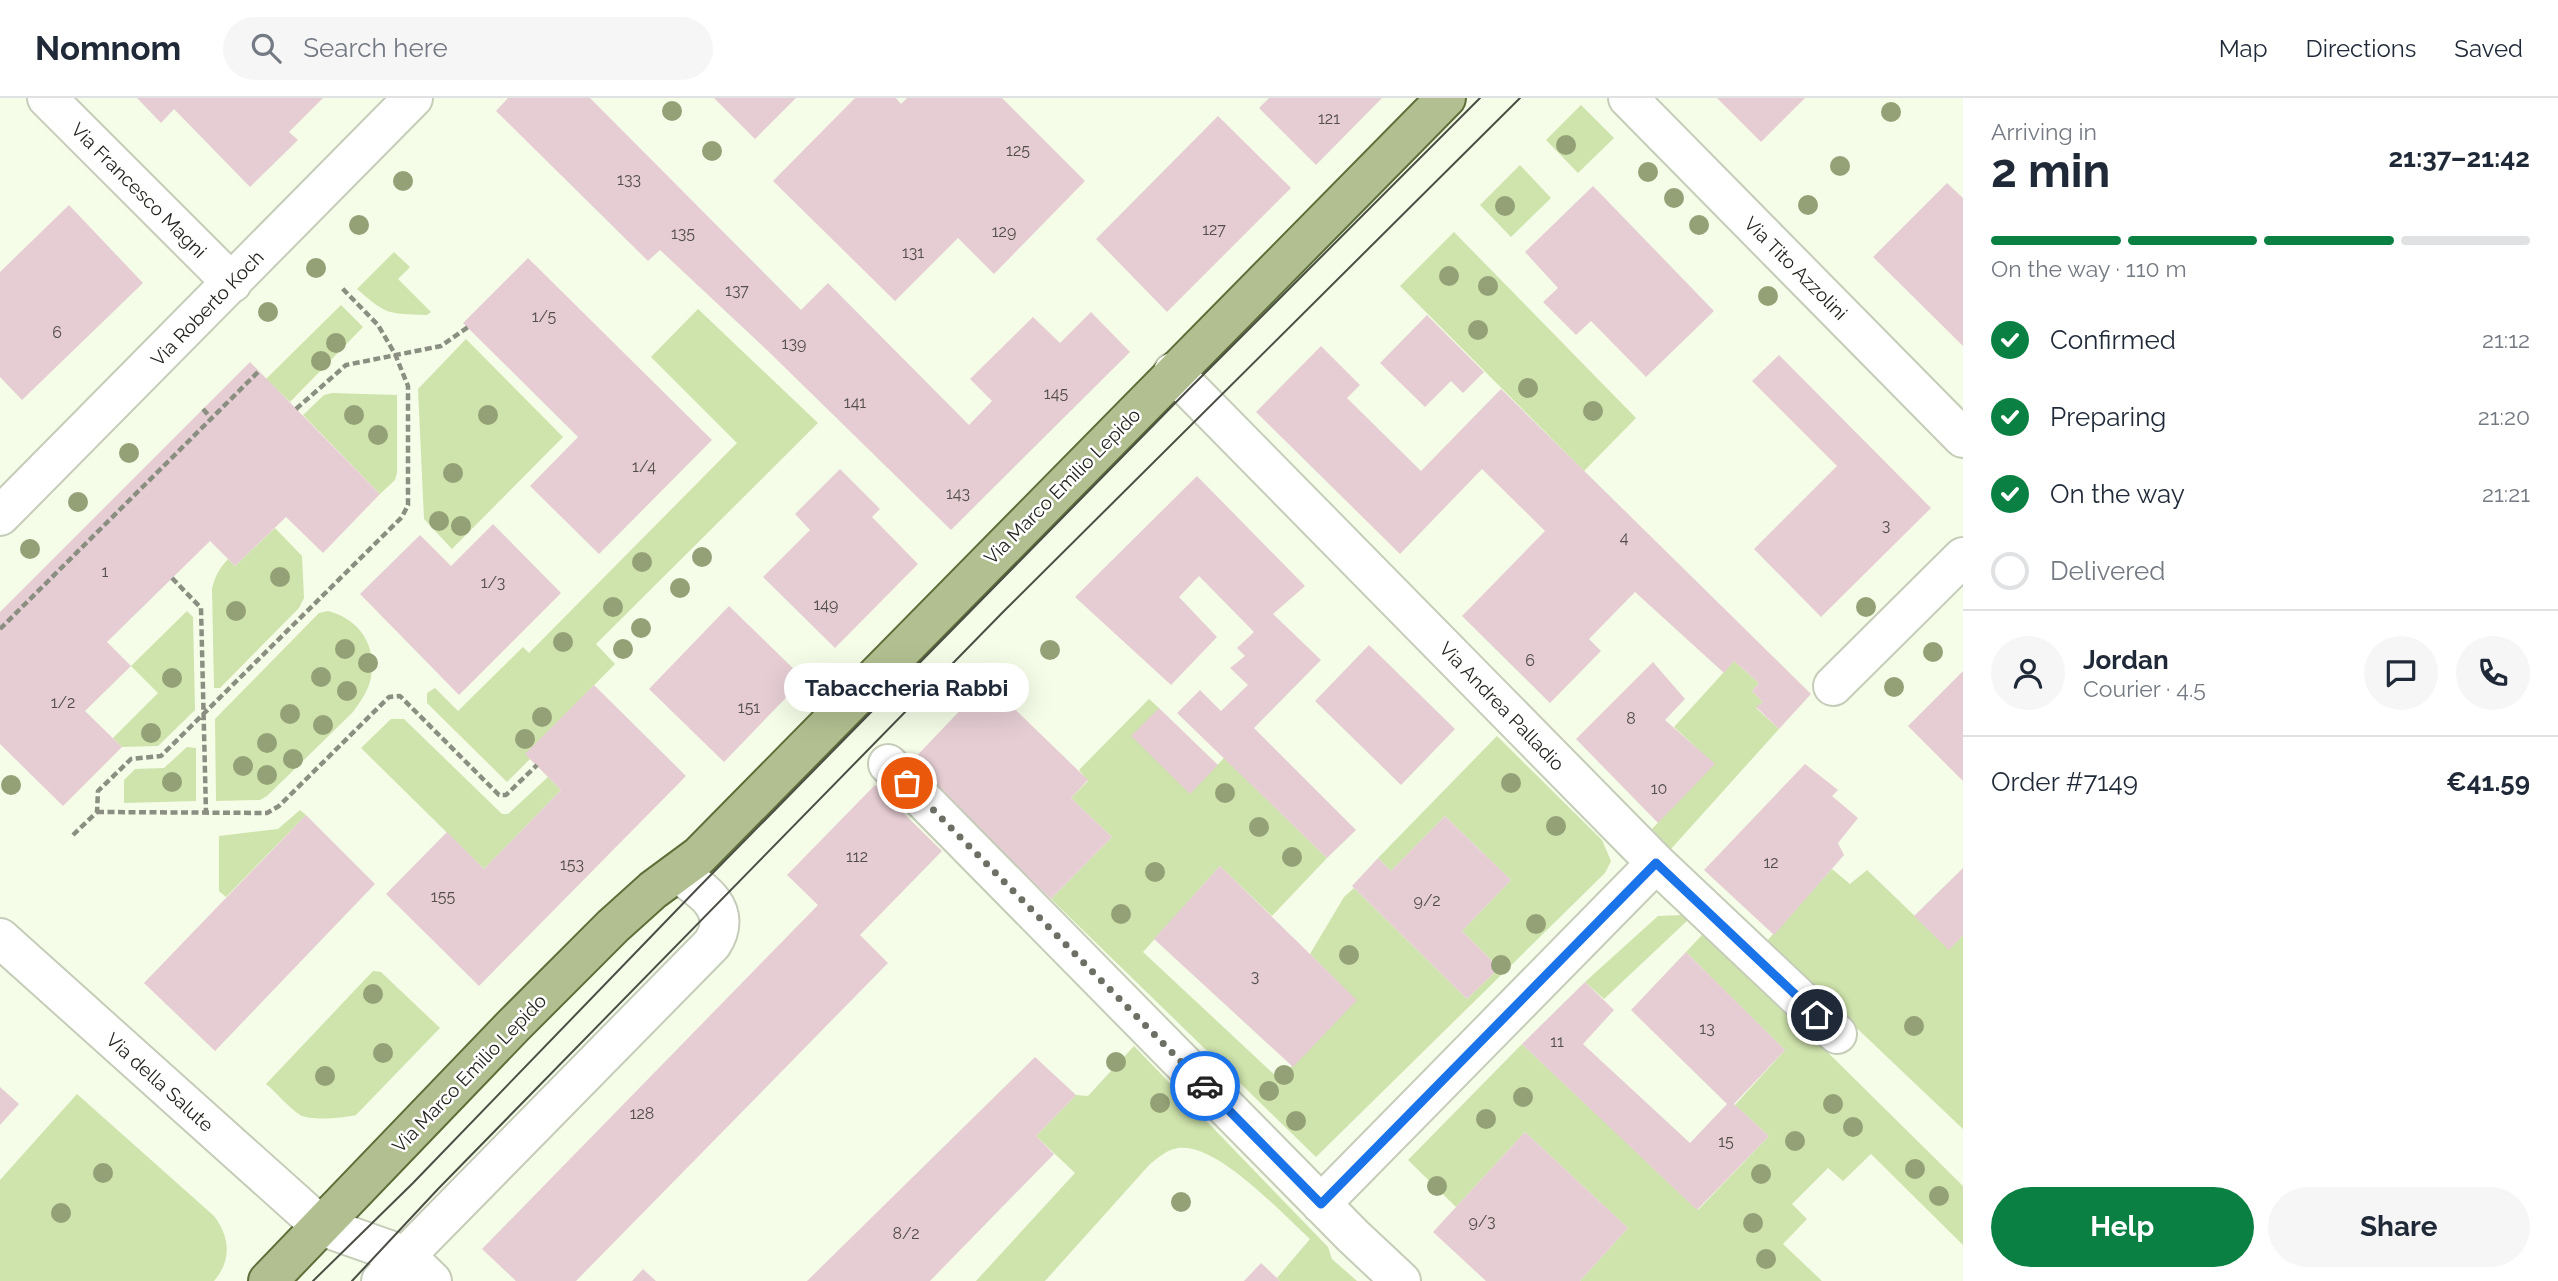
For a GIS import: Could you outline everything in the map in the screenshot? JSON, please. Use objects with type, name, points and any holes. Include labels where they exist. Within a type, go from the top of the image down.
[{"type":"main road","name":"Via Marco Emilio Lepido","points":[[268,1281],[513,1026],[613,926],[717,837],[1446,98]]},
{"type":"street","name":"Via Francesco Magni","points":[[47,98],[232,283]]},
{"type":"street","name":"Via Roberto Koch","points":[[0,516],[413,98]]},
{"type":"street","name":"Via Tito Azzolini","points":[[1628,98],[1963,438]]},
{"type":"street","name":"Via Andrea Palladio","points":[[1173,372],[1656,863],[1837,1034]]},
{"type":"street","points":[[1833,686],[1963,556]]},
{"type":"street","points":[[888,764],[1321,1204],[1401,1281]]},
{"type":"street","points":[[1321,1204],[1656,863]]},
{"type":"street","points":[[321,1226],[407,1273],[712,944],[718,935],[721,917],[718,910],[698,888],[677,873]]},
{"type":"street","name":"Via della Salute","points":[[0,937],[321,1226]]},
{"type":"path","points":[[73,835],[97,812],[99,791],[131,760],[162,756],[402,517],[408,505],[408,386],[395,354],[378,325],[342,288]]},
{"type":"path","points":[[296,408],[346,365],[441,346],[468,327]]},
{"type":"path","points":[[0,629],[259,371]]},
{"type":"path","points":[[203,409],[211,418]]},
{"type":"path","points":[[172,578],[201,608],[206,813]]},
{"type":"path","points":[[97,812],[267,813],[279,806],[389,697],[400,696],[499,795],[506,795],[537,765]]},
{"type":"green space","points":[[1581,105],[1614,138],[1578,173],[1546,140]]},
{"type":"green space","points":[[1520,165],[1551,198],[1511,237],[1480,205]]},
{"type":"green space","points":[[1454,232],[1636,418],[1584,471],[1400,286]]},
{"type":"green space","points":[[394,252],[410,267],[398,279],[431,312],[427,315],[382,309],[357,289]]},
{"type":"green space","points":[[341,305],[363,327],[290,402],[266,379]]},
{"type":"green space","points":[[698,309],[818,423],[596,644],[615,664],[526,754],[530,759],[507,782],[427,703],[427,693],[435,688],[458,711],[523,647],[529,653],[737,443],[651,357]]},
{"type":"green space","points":[[466,339],[563,437],[452,549],[424,519],[418,389]]},
{"type":"green space","points":[[324,395],[397,395],[397,473],[395,480],[380,494],[303,415]]},
{"type":"green space","points":[[275,528],[302,556],[304,598],[299,608],[220,688],[214,688],[214,580],[228,559],[235,566]]},
{"type":"green space","points":[[187,611],[193,617],[195,710],[158,746],[122,747],[113,738],[158,693],[131,666]]},
{"type":"green space","points":[[328,611],[349,620],[368,644],[372,665],[370,682],[364,696],[353,712],[267,796],[260,800],[216,801],[215,719],[319,613]]},
{"type":"green space","points":[[1734,661],[1759,683],[1752,691],[1763,702],[1756,708],[1779,729],[1671,849],[1652,829],[1714,764],[1674,727]]},
{"type":"green space","points":[[1149,699],[1159,708],[1190,793],[1224,758],[1327,858],[1272,916],[1220,866],[1143,952],[1279,1079],[1356,1000],[1310,954],[1344,897],[1354,888],[1467,999],[1499,968],[1462,931],[1511,880],[1445,816],[1391,871],[1378,858],[1497,736],[1602,840],[1611,861],[1605,873],[1316,1157],[1051,899],[1112,837],[1071,798],[1088,781],[1079,770]]},
{"type":"green space","points":[[391,719],[404,719],[502,814],[508,814],[548,777],[561,790],[484,869],[361,748]]},
{"type":"green space","points":[[187,747],[196,748],[196,801],[124,803],[124,780],[135,769],[164,768]]},
{"type":"green space","points":[[300,810],[306,815],[226,897],[219,891],[219,836],[278,829]]},
{"type":"green space","points":[[1832,869],[1850,884],[1867,870],[1949,949],[1963,935],[1963,1129],[1766,942]]},
{"type":"green space","points":[[1683,915],[1688,920],[1604,999],[1585,982],[1658,916]]},
{"type":"green space","points":[[1703,934],[1800,1025],[1963,1186],[1963,1245],[1871,1154],[1843,1181],[1828,1168],[1792,1204],[1807,1219],[1783,1244],[1822,1281],[1580,1281],[1628,1228],[1525,1132],[1456,1207],[1408,1160],[1522,1044],[1698,1210],[1769,1136],[1735,1105],[1785,1050],[1686,952]]},
{"type":"green space","points":[[373,971],[381,972],[440,1028],[356,1115],[319,1118],[300,1115],[266,1084]]},
{"type":"green space","points":[[1134,1046],[1328,1247],[1332,1259],[1357,1281],[1280,1281],[1277,1278],[1310,1239],[1266,1197],[1229,1167],[1194,1149],[1178,1148],[1166,1152],[1150,1164],[1045,1281],[976,1281],[1075,1173],[1036,1136],[1076,1095],[1088,1096]]},
{"type":"green space","points":[[77,1094],[214,1216],[223,1232],[227,1248],[224,1265],[214,1281],[0,1281],[0,1180]]},
{"type":"building","points":[[137,98],[323,98],[289,132],[298,140],[250,187],[174,109],[161,123]]},
{"type":"building","points":[[508,98],[590,98],[801,310],[828,283],[969,425],[992,401],[970,379],[1033,317],[1060,343],[1091,312],[1130,352],[951,530],[660,250],[648,261],[496,111]]},
{"type":"building","points":[[714,98],[796,98],[755,139]]},
{"type":"building","points":[[855,98],[896,98],[901,104],[907,98],[1002,98],[1085,181],[994,274],[958,238],[895,301],[773,181]]},
{"type":"building","points":[[1269,98],[1382,98],[1316,165],[1259,108]]},
{"type":"building","points":[[1717,98],[1805,98],[1761,142]]},
{"type":"building","points":[[1218,116],[1291,188],[1167,312],[1096,239]]},
{"type":"building","points":[[1947,183],[1963,198],[1963,346],[1873,257]]},
{"type":"building","points":[[1593,186],[1714,311],[1646,377],[1591,321],[1576,335],[1543,302],[1558,288],[1525,252]]},
{"type":"building","points":[[69,205],[143,283],[22,400],[0,377],[0,272]]},
{"type":"building","points":[[528,258],[712,440],[599,554],[530,486],[578,437],[463,323]]},
{"type":"building","points":[[1427,315],[1484,372],[1463,393],[1451,381],[1425,407],[1380,363]]},
{"type":"building","points":[[1321,346],[1360,385],[1347,398],[1421,471],[1501,389],[1811,694],[1779,729],[1756,707],[1763,702],[1752,691],[1759,683],[1734,661],[1724,673],[1635,592],[1589,639],[1601,651],[1550,703],[1462,616],[1545,531],[1482,469],[1400,554],[1256,412]]},
{"type":"building","points":[[1779,355],[1931,508],[1821,617],[1754,549],[1837,466],[1752,381]]},
{"type":"building","points":[[250,362],[380,494],[323,553],[286,517],[235,566],[210,541],[107,642],[131,666],[85,711],[122,747],[63,806],[0,744],[0,612]]},
{"type":"building","points":[[840,469],[880,509],[872,517],[918,564],[835,648],[763,577],[810,530],[795,514]]},
{"type":"building","points":[[1197,476],[1305,586],[1273,614],[1321,660],[1254,728],[1356,830],[1327,858],[1177,713],[1200,690],[1221,711],[1248,685],[1230,668],[1245,656],[1237,648],[1254,632],[1199,576],[1179,597],[1217,637],[1171,685],[1075,597]]},
{"type":"building","points":[[493,524],[561,593],[459,695],[360,594],[420,535],[451,566]]},
{"type":"building","points":[[729,606],[804,679],[724,762],[649,689]]},
{"type":"building","points":[[1369,645],[1455,729],[1401,785],[1315,701]]},
{"type":"building","points":[[1653,662],[1685,699],[1665,720],[1715,764],[1658,823],[1576,739]]},
{"type":"building","points":[[1963,671],[1963,781],[1908,726]]},
{"type":"building","points":[[987,682],[1088,780],[1071,798],[1112,837],[1051,899],[910,763]]},
{"type":"building","points":[[594,685],[686,776],[479,986],[386,894],[447,832],[484,869],[561,790],[525,754]]},
{"type":"building","points":[[1159,708],[1218,765],[1190,794],[1131,736]]},
{"type":"building","points":[[1805,764],[1838,790],[1832,796],[1858,818],[1838,843],[1844,855],[1774,935],[1704,870]]},
{"type":"building","points":[[875,785],[942,851],[860,935],[888,963],[576,1281],[516,1281],[482,1249],[818,905],[787,875]]},
{"type":"building","points":[[306,815],[375,884],[215,1051],[144,983]]},
{"type":"building","points":[[1445,816],[1511,880],[1462,931],[1499,968],[1467,999],[1352,886],[1378,858],[1391,871]]},
{"type":"building","points":[[1220,866],[1357,1000],[1293,1067],[1154,939]]},
{"type":"building","points":[[1963,868],[1963,935],[1949,950],[1914,916]]},
{"type":"building","points":[[1686,952],[1785,1050],[1734,1104],[1769,1136],[1697,1210],[1522,1044],[1585,982],[1614,1010],[1583,1044],[1690,1143],[1727,1104],[1631,1010]]},
{"type":"building","points":[[1035,1057],[1076,1095],[1036,1136],[1054,1154],[930,1281],[807,1281]]},
{"type":"building","points":[[0,1087],[19,1104],[0,1125]]},
{"type":"building","points":[[1525,1132],[1628,1228],[1580,1281],[1486,1281],[1433,1232]]},
{"type":"building","points":[[1261,1263],[1277,1278],[1280,1281],[1244,1281]]},
{"type":"building","points":[[643,1269],[656,1281],[632,1281]]},
{"type":"tram line","points":[[313,1281],[413,1183],[698,888],[1190,388],[1480,98]]},
{"type":"tram line","points":[[352,1281],[438,1189],[1004,611],[1520,98]]},
{"type":"way so far","points":[[907,783],[1205,1086]]},
{"type":"place","name":"Tabaccheria Rabbi","points":[[907,783]]},
{"type":"route","points":[[1205,1086],[1321,1204],[1656,863],[1817,1015]]}]
